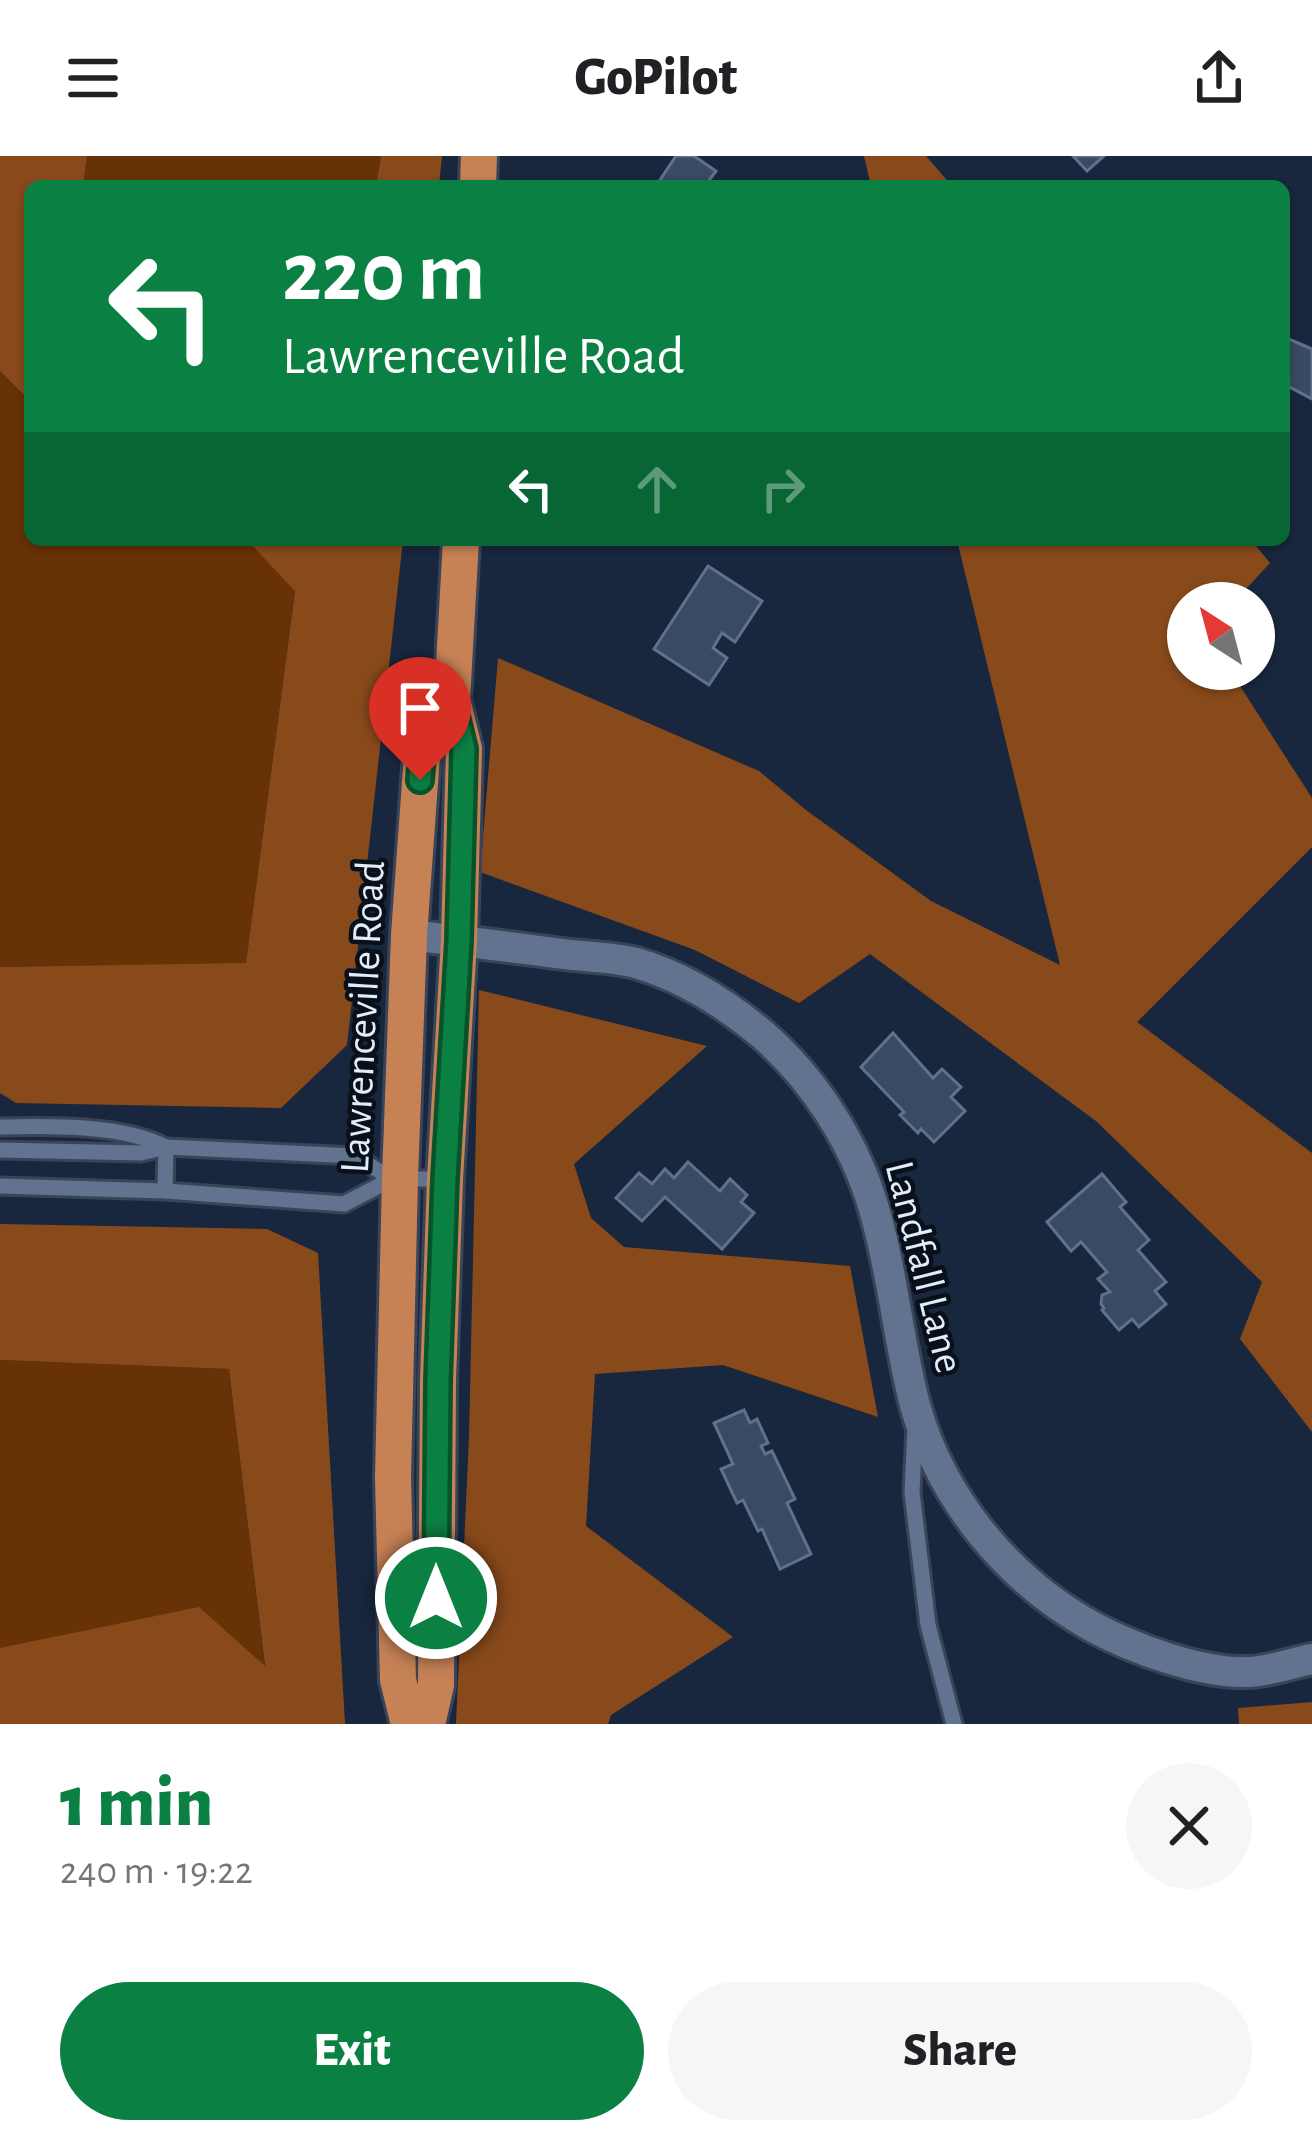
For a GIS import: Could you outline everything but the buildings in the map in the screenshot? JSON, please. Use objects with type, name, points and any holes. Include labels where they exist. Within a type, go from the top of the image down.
[{"type":"highway","points":[[427,1724],[436,1684],[438,1381],[459,941],[464,749],[452,700],[461,546]]},
{"type":"highway","name":"Lawrenceville Road","points":[[410,1724],[398,1680],[393,1477],[396,1178],[423,741],[452,700]]},
{"type":"street","name":"Landfall Lane","points":[[410,935],[634,962],[721,1004],[763,1035],[795,1066],[852,1151],[874,1206],[916,1406],[933,1454],[983,1536],[1023,1578],[1068,1613],[1155,1654],[1249,1672],[1312,1659]]},
{"type":"lane","points":[[0,1127],[145,1136],[166,1147]]},
{"type":"lane","points":[[165,1191],[166,1147]]},
{"type":"lane","points":[[0,1150],[142,1153],[166,1147],[356,1156],[396,1178],[445,1179]]},
{"type":"lane","points":[[0,1186],[165,1191],[344,1204],[396,1178]]},
{"type":"lane","points":[[916,1406],[912,1492],[928,1625],[954,1724]]},
{"type":"shaded area","points":[[0,156],[87,156],[84,180],[24,180],[24,394],[0,371]]},
{"type":"shaded area","points":[[87,156],[381,156],[377,180],[84,180]]},
{"type":"shaded area","points":[[381,156],[442,156],[440,180],[377,180]]},
{"type":"shaded area","points":[[864,156],[926,156],[947,180],[870,180]]},
{"type":"shaded area","points":[[0,371],[24,394],[24,546],[253,546],[295,590],[246,964],[0,967]]},
{"type":"shaded area","points":[[253,546],[402,546],[347,1045],[281,1108],[16,1103],[0,1093],[0,967],[246,963],[295,591]]},
{"type":"shaded area","points":[[958,546],[1256,546],[1270,563],[1252,582],[1167,582],[1167,690],[1243,690],[1312,798],[1312,847],[1137,1022],[1312,1153],[1312,1432],[1240,1339],[1262,1282],[1096,1121],[870,954],[799,1003],[695,950],[480,872],[498,658],[759,771],[931,901],[1060,965]]},
{"type":"shaded area","points":[[479,990],[707,1046],[574,1164],[591,1218],[624,1247],[850,1266],[878,1417],[723,1365],[595,1374],[586,1526],[733,1637],[611,1715],[608,1724],[456,1724],[469,1437]]},
{"type":"shaded area","points":[[0,1224],[267,1229],[318,1253],[345,1724],[0,1724],[0,1648],[199,1607],[265,1666],[229,1369],[0,1360]]},
{"type":"shaded area","points":[[0,1360],[229,1369],[265,1668],[0,1648]]},
{"type":"shaded area","points":[[1312,1702],[1312,1724],[1239,1724],[1238,1708]]},
{"type":"route","points":[[420,780],[423,741],[452,700],[464,749],[438,1381],[436,1598]]}]
